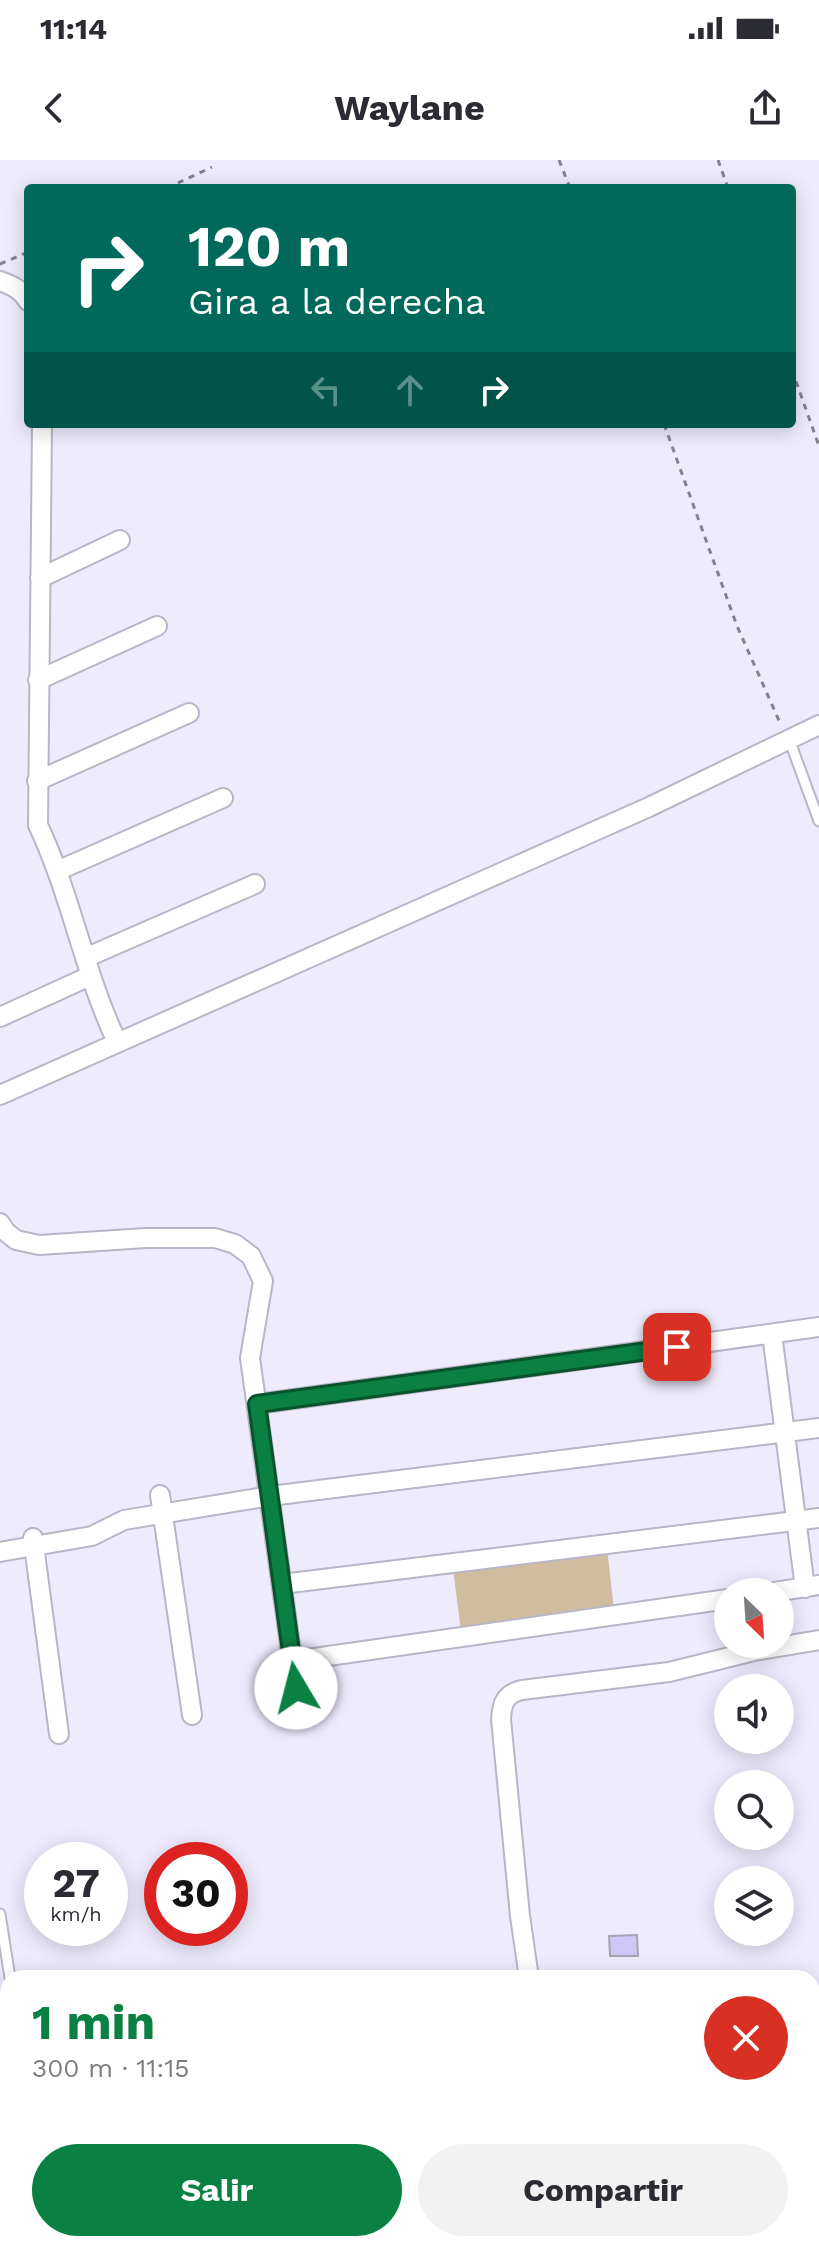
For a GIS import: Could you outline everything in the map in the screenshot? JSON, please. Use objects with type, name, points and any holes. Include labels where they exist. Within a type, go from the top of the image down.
[{"type":"street","points":[[0,281],[12,284],[24,294]]},
{"type":"street","points":[[42,428],[38,825],[57,871],[98,1000],[117,1042]]},
{"type":"street","points":[[40,578],[120,540]]},
{"type":"street","points":[[38,680],[157,626]]},
{"type":"street","points":[[37,781],[189,713]]},
{"type":"street","points":[[0,1095],[649,807],[819,725]]},
{"type":"street","points":[[57,871],[223,798]]},
{"type":"street","points":[[0,1017],[87,967],[255,884]]},
{"type":"street","points":[[0,1223],[16,1240],[39,1245],[146,1238],[215,1238],[235,1244],[251,1256],[263,1281],[250,1358],[296,1688]]},
{"type":"street","points":[[257,1404],[819,1327]]},
{"type":"street","points":[[772,1334],[797,1521],[812,1586]]},
{"type":"street","points":[[0,1552],[33,1541],[97,1535],[124,1520],[270,1496],[819,1428]]},
{"type":"street","points":[[160,1495],[192,1715]]},
{"type":"street","points":[[282,1584],[819,1518]]},
{"type":"street","points":[[33,1541],[59,1734]]},
{"type":"street","points":[[293,1661],[714,1601]]},
{"type":"street","points":[[528,1970],[501,1719],[502,1703],[507,1697],[522,1690],[669,1672],[754,1651],[819,1640]]},
{"type":"lane","points":[[789,739],[819,821]]},
{"type":"lane","points":[[0,1914],[9,1970]]},
{"type":"path","points":[[559,160],[568,184]]},
{"type":"path","points":[[718,160],[727,184]]},
{"type":"path","points":[[176,184],[212,167]]},
{"type":"path","points":[[0,264],[24,254]]},
{"type":"path","points":[[796,381],[819,446]]},
{"type":"path","points":[[665,428],[737,626],[789,739]]},
{"type":"shaded area","points":[[607,1548],[614,1609],[461,1631],[453,1569]]},
{"type":"building","points":[[637,1935],[638,1956],[610,1956],[609,1936]]},
{"type":"route","points":[[296,1688],[257,1404],[677,1347]]}]
